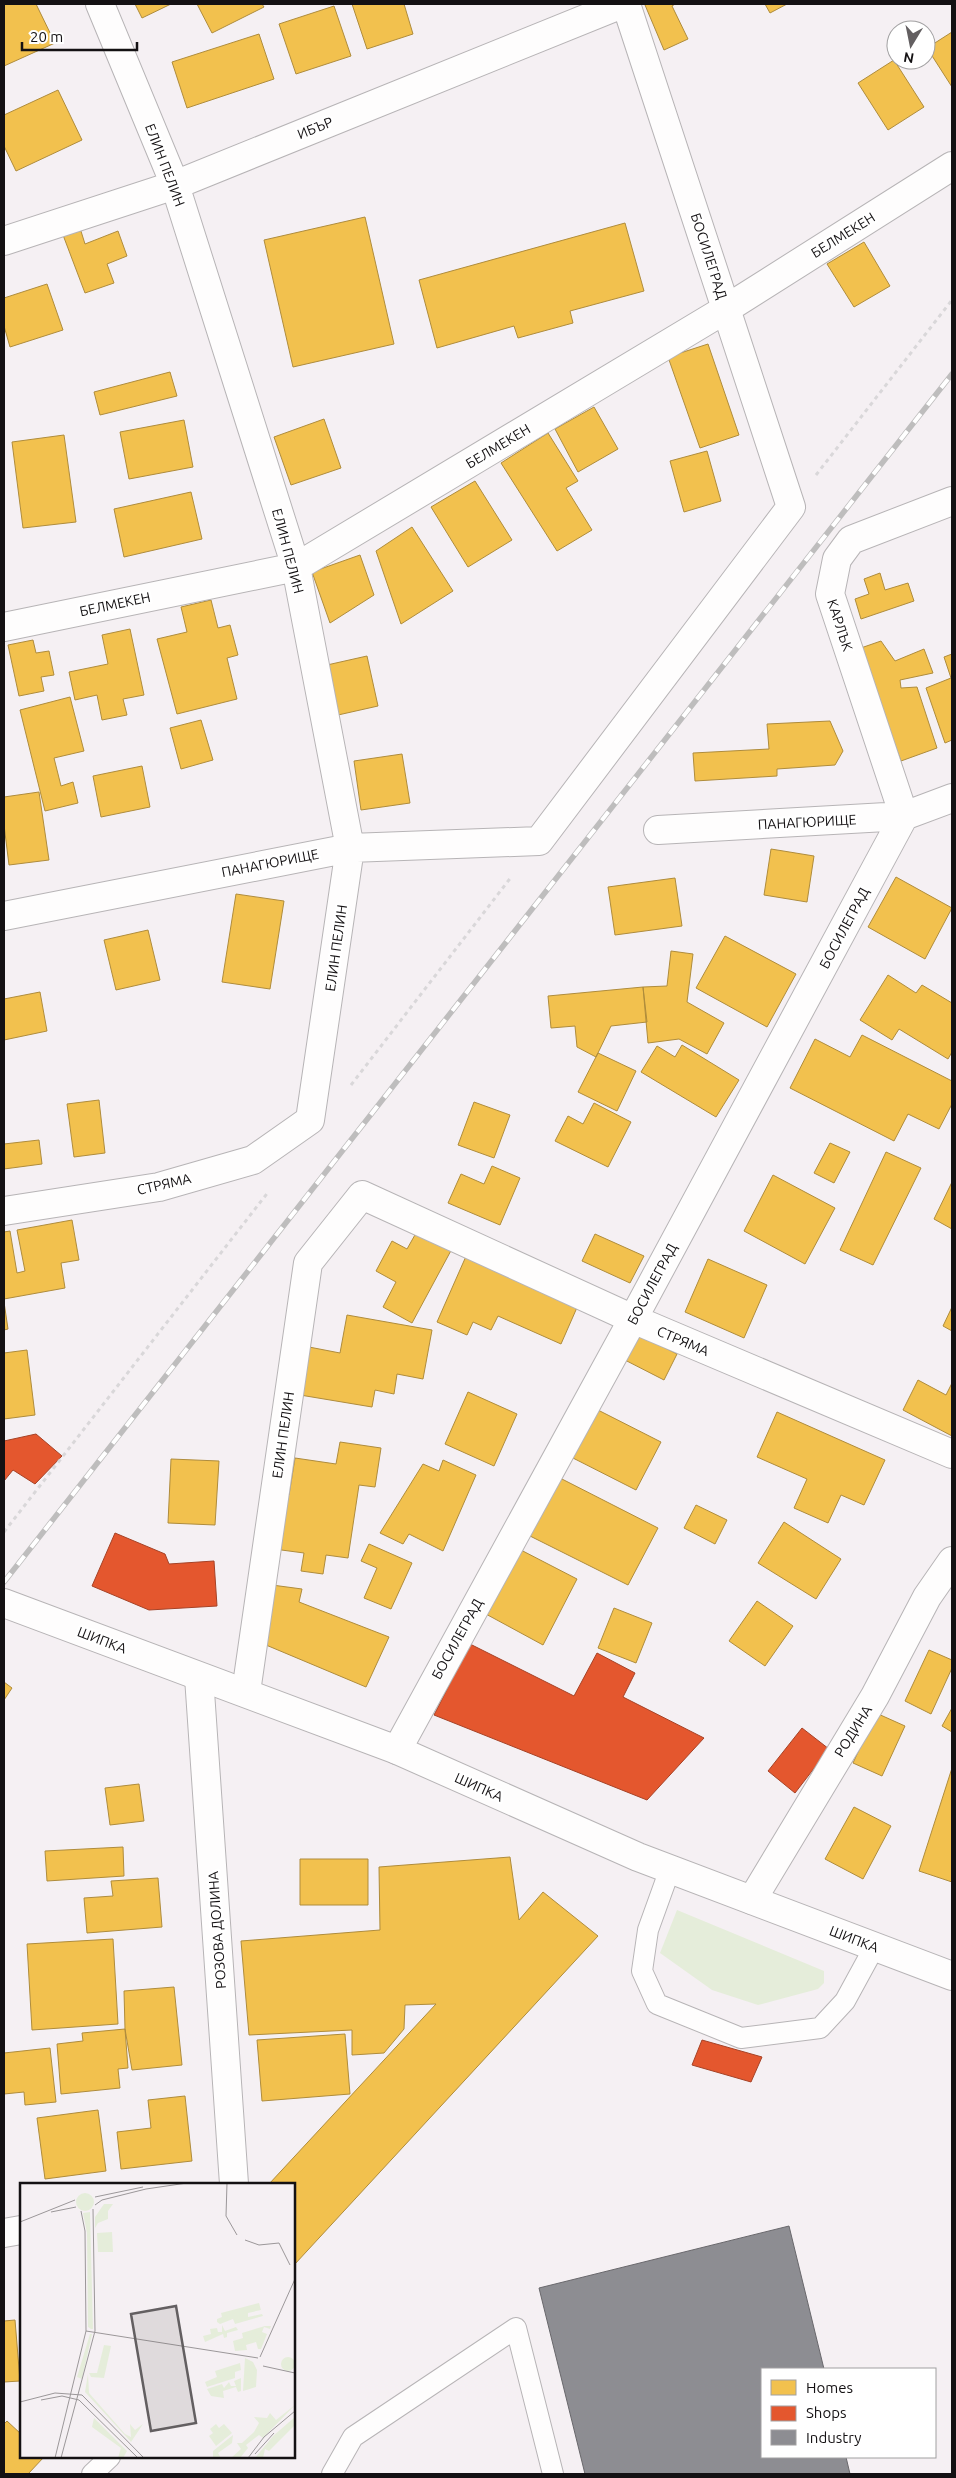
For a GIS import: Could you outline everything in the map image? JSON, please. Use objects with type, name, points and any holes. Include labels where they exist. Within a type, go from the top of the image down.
[{"type":"street","name":"ЕЛИН ПЕЛИН","points":[[100,4],[175,185],[296,568],[350,848],[310,1120]]},
{"type":"street","name":"ИБЪР","points":[[4,241],[175,185],[624,4]]},
{"type":"street","name":"БОСИЛЕГРАД","points":[[624,4],[791,507]]},
{"type":"street","name":"БЕЛМЕКЕН","points":[[4,627],[296,568],[726,309],[952,166]]},
{"type":"street","name":"КАРЛЪК","points":[[904,816],[830,594],[837,559],[851,540],[952,501]]},
{"type":"street","name":"ПАНАГЮРИЩЕ","points":[[4,916],[350,848],[539,841],[791,507]]},
{"type":"street","name":"ПАНАГЮРИЩЕ","points":[[658,830],[904,816],[952,798]]},
{"type":"street","name":"БОСИЛЕГРАД","points":[[397,1750],[633,1319],[904,816]]},
{"type":"street","name":"СТРЯМА","points":[[4,1211],[159,1187],[253,1160],[310,1120]]},
{"type":"street","name":"ЕЛИН ПЕЛИН","points":[[246,1692],[308,1263],[362,1195]]},
{"type":"street","name":"СТРЯМА","points":[[362,1195],[633,1319],[952,1454]]},
{"type":"street","name":"РОДИНА","points":[[752,1900],[875,1696],[927,1596],[952,1561]]},
{"type":"street","name":"ШИПКА","points":[[4,1602],[397,1750],[638,1857],[952,1976]]},
{"type":"street","name":"РОЗОВА ДОЛИНА","points":[[199,1677],[234,2183]]},
{"type":"street","points":[[4,2233],[20,2230]]},
{"type":"lane","points":[[670,1869],[648,1930],[642,1971],[657,2004],[742,2038],[820,2028],[845,2002],[875,1946]]},
{"type":"lane","points":[[332,2474],[352,2437],[516,2328],[552,2474]]},
{"type":"lane","points":[[92,2474],[109,2458]]},
{"type":"path","points":[[791,507],[952,300]]},
{"type":"green space","points":[[677,1910],[824,1971],[824,1983],[818,1989],[758,2005],[712,1990],[660,1953]]},
{"type":"building: Homes","points":[[4,4],[36,4],[55,43],[4,66]]},
{"type":"building: Homes","points":[[135,4],[171,4],[142,18]]},
{"type":"building: Homes","points":[[197,4],[262,4],[264,7],[212,33]]},
{"type":"building: Homes","points":[[352,4],[404,4],[413,34],[367,49]]},
{"type":"building: Homes","points":[[675,4],[672,6],[688,39],[664,50],[645,5]]},
{"type":"building: Homes","points":[[765,4],[787,4],[770,13]]},
{"type":"building: Homes","points":[[334,6],[351,56],[296,74],[279,24]]},
{"type":"building: Homes","points":[[952,32],[952,87],[936,62],[936,42]]},
{"type":"building: Homes","points":[[259,34],[274,79],[187,108],[172,62]]},
{"type":"building: Homes","points":[[886,65],[886,70],[900,70],[924,107],[888,130],[858,83]]},
{"type":"building: Homes","points":[[58,90],[82,140],[16,171],[4,146],[4,115]]},
{"type":"building: Homes","points":[[365,217],[394,344],[293,367],[264,240]]},
{"type":"building: Homes","points":[[625,223],[644,291],[570,311],[573,323],[518,338],[514,326],[437,348],[419,280]]},
{"type":"building: Homes","points":[[80,228],[85,244],[118,231],[127,256],[107,264],[114,283],[85,293],[63,235]]},
{"type":"building: Homes","points":[[864,242],[890,286],[854,307],[827,264]]},
{"type":"building: Homes","points":[[47,284],[63,330],[10,347],[4,326],[4,298]]},
{"type":"building: Homes","points":[[708,344],[739,435],[700,448],[668,357]]},
{"type":"building: Homes","points":[[170,372],[177,396],[100,415],[94,392]]},
{"type":"building: Homes","points":[[594,407],[618,449],[578,472],[555,429]]},
{"type":"building: Homes","points":[[324,419],[341,468],[291,485],[274,437]]},
{"type":"building: Homes","points":[[184,420],[193,467],[129,479],[120,432]]},
{"type":"building: Homes","points":[[548,433],[578,481],[566,488],[592,530],[557,551],[501,463]]},
{"type":"building: Homes","points":[[64,435],[76,522],[23,528],[12,442]]},
{"type":"building: Homes","points":[[707,451],[721,501],[684,512],[670,461]]},
{"type":"building: Homes","points":[[475,481],[512,540],[468,567],[431,507]]},
{"type":"building: Homes","points":[[191,492],[202,539],[124,557],[114,509]]},
{"type":"building: Homes","points":[[412,527],[453,591],[401,624],[376,551]]},
{"type":"building: Homes","points":[[360,555],[374,595],[330,623],[312,572]]},
{"type":"building: Homes","points":[[880,573],[885,590],[908,583],[914,601],[861,619],[855,599],[869,594],[864,579]]},
{"type":"building: Homes","points":[[211,600],[218,628],[230,625],[238,655],[227,658],[237,699],[177,714],[157,639],[187,632],[181,607]]},
{"type":"building: Homes","points":[[130,629],[144,695],[123,699],[127,715],[102,720],[97,695],[75,700],[69,672],[108,664],[102,635]]},
{"type":"building: Homes","points":[[33,640],[36,653],[49,651],[54,675],[41,677],[44,691],[19,696],[8,645]]},
{"type":"building: Homes","points":[[881,641],[895,661],[924,649],[933,673],[900,680],[901,688],[917,687],[937,748],[901,761],[858,649]]},
{"type":"building: Homes","points":[[952,654],[952,740],[945,743],[926,688],[951,678],[944,657]]},
{"type":"building: Homes","points":[[367,656],[378,706],[338,715],[327,665]]},
{"type":"building: Homes","points":[[70,697],[84,751],[54,758],[61,786],[73,782],[78,803],[45,811],[20,710]]},
{"type":"building: Homes","points":[[201,720],[213,760],[181,769],[170,728]]},
{"type":"building: Homes","points":[[830,721],[843,751],[835,765],[777,769],[777,776],[695,781],[693,753],[769,749],[767,724]]},
{"type":"building: Homes","points":[[402,754],[410,803],[361,810],[354,761]]},
{"type":"building: Homes","points":[[142,766],[150,807],[101,817],[93,776]]},
{"type":"building: Homes","points":[[39,792],[49,860],[9,865],[4,825],[4,797]]},
{"type":"building: Homes","points":[[771,849],[814,856],[807,902],[764,895]]},
{"type":"building: Homes","points":[[896,877],[952,908],[925,959],[868,927]]},
{"type":"building: Homes","points":[[675,878],[682,926],[615,935],[608,887]]},
{"type":"building: Homes","points":[[236,894],[284,901],[270,989],[222,982]]},
{"type":"building: Homes","points":[[148,930],[160,980],[116,990],[104,940]]},
{"type":"building: Homes","points":[[725,936],[796,974],[767,1027],[696,988]]},
{"type":"building: Homes","points":[[671,951],[693,954],[687,1002],[724,1023],[707,1054],[679,1039],[648,1043],[643,987],[667,986]]},
{"type":"building: Homes","points":[[888,975],[916,993],[922,985],[952,1003],[952,1052],[948,1059],[899,1029],[892,1040],[860,1020]]},
{"type":"building: Homes","points":[[643,987],[647,1022],[611,1026],[596,1057],[577,1047],[575,1026],[551,1028],[548,996]]},
{"type":"building: Homes","points":[[40,992],[47,1031],[4,1040],[4,999]]},
{"type":"building: Homes","points":[[862,1035],[952,1081],[952,1104],[939,1129],[908,1114],[894,1141],[790,1088],[815,1039],[850,1057]]},
{"type":"building: Homes","points":[[682,1045],[739,1080],[716,1117],[641,1072],[657,1046],[675,1057]]},
{"type":"building: Homes","points":[[598,1053],[636,1071],[617,1111],[578,1092]]},
{"type":"building: Homes","points":[[99,1100],[105,1153],[74,1157],[67,1104]]},
{"type":"building: Homes","points":[[474,1102],[510,1115],[494,1158],[458,1145]]},
{"type":"building: Homes","points":[[594,1103],[631,1122],[608,1167],[555,1141],[568,1116],[583,1124]]},
{"type":"building: Homes","points":[[39,1140],[42,1164],[4,1169],[4,1144]]},
{"type":"building: Homes","points":[[830,1143],[850,1152],[834,1183],[814,1173]]},
{"type":"building: Homes","points":[[886,1152],[921,1168],[873,1265],[840,1250]]},
{"type":"building: Homes","points":[[492,1166],[520,1178],[500,1225],[448,1203],[461,1174],[484,1184]]},
{"type":"building: Homes","points":[[773,1175],[835,1208],[805,1264],[744,1231]]},
{"type":"building: Homes","points":[[952,1182],[952,1229],[934,1219]]},
{"type":"building: Homes","points":[[72,1220],[79,1260],[61,1263],[65,1288],[4,1299],[4,1232],[10,1231],[17,1273],[25,1271],[17,1230]]},
{"type":"building: Homes","points":[[420,1226],[454,1245],[412,1323],[383,1307],[396,1282],[376,1271],[392,1241],[407,1249]]},
{"type":"building: Homes","points":[[595,1234],[644,1256],[630,1283],[582,1261]]},
{"type":"building: Homes","points":[[467,1254],[579,1303],[561,1344],[498,1316],[491,1330],[473,1322],[467,1335],[437,1322]]},
{"type":"building: Homes","points":[[708,1259],[767,1285],[744,1338],[685,1312]]},
{"type":"building: Homes","points":[[4,1302],[8,1329],[4,1330]]},
{"type":"building: Homes","points":[[952,1307],[952,1331],[943,1326]]},
{"type":"building: Homes","points":[[347,1315],[432,1330],[423,1379],[397,1374],[394,1394],[375,1390],[372,1407],[300,1395],[309,1347],[340,1353]]},
{"type":"building: Homes","points":[[634,1332],[677,1354],[664,1380],[621,1358]]},
{"type":"building: Homes","points":[[27,1350],[35,1415],[4,1419],[4,1353]]},
{"type":"building: Homes","points":[[918,1380],[946,1395],[952,1383],[952,1436],[903,1410]]},
{"type":"building: Homes","points":[[468,1392],[517,1414],[494,1466],[445,1444]]},
{"type":"building: Homes","points":[[594,1408],[661,1442],[636,1490],[569,1456]]},
{"type":"building: Homes","points":[[777,1412],[885,1460],[864,1505],[841,1495],[828,1523],[794,1508],[807,1479],[757,1457]]},
{"type":"building: Homes","points":[[340,1442],[381,1448],[375,1487],[359,1485],[348,1558],[326,1555],[323,1574],[301,1571],[304,1553],[274,1549],[283,1494],[289,1495],[295,1458],[336,1464]]},
{"type":"building: Homes","points":[[171,1459],[219,1461],[215,1525],[168,1523]]},
{"type":"building: Homes","points":[[443,1460],[476,1475],[443,1551],[409,1534],[403,1544],[380,1533],[423,1464],[439,1471]]},
{"type":"building: Homes","points":[[558,1477],[658,1528],[628,1585],[528,1535]]},
{"type":"building: Homes","points":[[696,1505],[727,1520],[715,1544],[684,1528]]},
{"type":"building: Homes","points":[[784,1522],[841,1559],[816,1599],[758,1563]]},
{"type":"building: Homes","points":[[369,1544],[412,1563],[391,1609],[364,1598],[377,1568],[361,1561]]},
{"type":"building: Homes","points":[[517,1548],[577,1579],[543,1645],[484,1613]]},
{"type":"building: Homes","points":[[272,1585],[302,1589],[299,1602],[389,1637],[366,1687],[266,1645]]},
{"type":"building: Homes","points":[[757,1601],[793,1626],[765,1666],[729,1641]]},
{"type":"building: Homes","points":[[614,1608],[652,1623],[636,1663],[598,1648]]},
{"type":"building: Homes","points":[[929,1650],[952,1660],[952,1668],[931,1714],[905,1701]]},
{"type":"building: Homes","points":[[4,1682],[12,1688],[4,1700]]},
{"type":"building: Homes","points":[[952,1708],[952,1732],[942,1726]]},
{"type":"building: Homes","points":[[876,1713],[905,1726],[882,1776],[853,1763]]},
{"type":"building: Homes","points":[[952,1768],[952,1882],[919,1871]]},
{"type":"building: Homes","points":[[139,1784],[144,1821],[110,1825],[105,1788]]},
{"type":"building: Homes","points":[[854,1807],[891,1826],[863,1879],[825,1859]]},
{"type":"building: Homes","points":[[123,1847],[124,1876],[47,1881],[45,1851]]},
{"type":"building: Homes","points":[[510,1857],[519,1920],[543,1892],[598,1936],[295,2264],[295,2183],[270,2183],[436,2004],[405,2005],[404,2029],[384,2053],[352,2055],[352,2030],[249,2035],[241,1941],[380,1930],[379,1867]]},
{"type":"building: Homes","points":[[300,1859],[368,1859],[368,1905],[300,1905]]},
{"type":"building: Homes","points":[[158,1878],[162,1927],[87,1933],[84,1898],[113,1896],[111,1881]]},
{"type":"building: Homes","points":[[113,1939],[118,2024],[32,2030],[27,1944]]},
{"type":"building: Homes","points":[[174,1987],[182,2065],[132,2070],[125,2029],[124,1991]]},
{"type":"building: Homes","points":[[125,2029],[128,2068],[118,2069],[120,2088],[61,2094],[57,2044],[83,2041],[82,2033]]},
{"type":"building: Homes","points":[[345,2034],[350,2094],[262,2101],[257,2040]]},
{"type":"building: Homes","points":[[50,2048],[56,2102],[25,2105],[24,2092],[4,2094],[4,2053]]},
{"type":"building: Homes","points":[[185,2096],[192,2161],[121,2169],[117,2132],[151,2128],[148,2100]]},
{"type":"building: Homes","points":[[98,2110],[106,2171],[45,2179],[37,2118]]},
{"type":"building: Homes","points":[[15,2320],[20,2381],[4,2382],[4,2321]]},
{"type":"building: Homes","points":[[7,2421],[20,2433],[20,2458],[43,2458],[28,2474],[4,2474],[4,2424]]},
{"type":"building: Shops","points":[[36,1434],[62,1456],[35,1484],[13,1470],[4,1481],[4,1441]]},
{"type":"building: Shops","points":[[115,1533],[165,1554],[169,1564],[214,1561],[217,1606],[149,1610],[92,1586]]},
{"type":"building: Shops","points":[[470,1644],[574,1696],[597,1653],[635,1673],[623,1697],[704,1738],[647,1800],[434,1715]]},
{"type":"building: Shops","points":[[802,1728],[829,1749],[795,1793],[768,1771]]},
{"type":"building: Shops","points":[[702,2040],[762,2057],[751,2082],[692,2065]]},
{"type":"building: Industry","points":[[789,2226],[824,2368],[761,2368],[761,2458],[846,2458],[850,2474],[585,2474],[539,2288]]},
{"type":"railway","points":[[4,1582],[952,374]]}]
